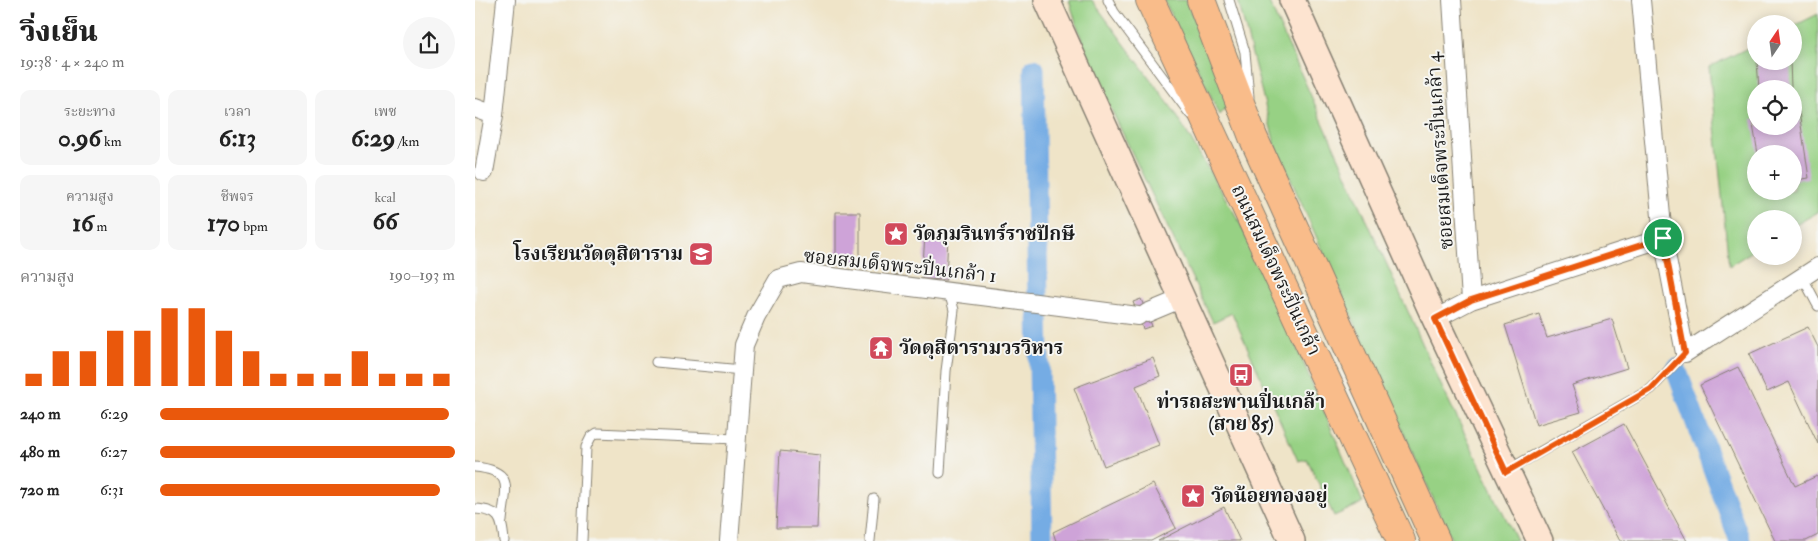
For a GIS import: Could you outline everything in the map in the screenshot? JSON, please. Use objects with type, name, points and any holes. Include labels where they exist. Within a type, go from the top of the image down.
[{"type":"main road","points":[[1047,0],[1292,541]]},
{"type":"main road","name":"ถนนสมเด็จพระปิ่นเกล้า","points":[[1150,0],[1401,541]]},
{"type":"main road","name":"ถนนสมเด็จพระปิ่นเกล้า","points":[[1201,0],[1253,137],[1437,541]]},
{"type":"main road","points":[[1292,0],[1435,319],[1540,541]]},
{"type":"street","points":[[484,172],[494,115],[506,0]]},
{"type":"street","name":"ซอยสมเด็จพระปิ่นเกล้า 4","points":[[1452,0],[1471,300]]},
{"type":"street","points":[[1641,0],[1663,238],[1685,353],[1818,267]]},
{"type":"street","points":[[475,108],[494,115]]},
{"type":"street","points":[[1435,319],[1471,300],[1663,238]]},
{"type":"street","name":"ซอยสมเด็จพระปิ่นเกล้า 1","points":[[729,541],[744,345],[778,279],[801,274],[1142,315],[1183,298]]},
{"type":"lane","points":[[1107,0],[1227,164]]},
{"type":"lane","points":[[1229,0],[1245,52],[1253,137]]},
{"type":"lane","points":[[1802,276],[1818,306]]},
{"type":"lane","points":[[940,473],[946,371],[954,310],[949,292]]},
{"type":"lane","points":[[1506,472],[1651,389],[1685,353]]},
{"type":"lane","points":[[656,362],[742,370]]},
{"type":"lane","points":[[582,541],[586,447],[591,437],[597,432],[737,439]]},
{"type":"lane","points":[[475,467],[490,469],[502,475],[506,484],[502,521],[505,541]]},
{"type":"lane","points":[[870,541],[873,499]]},
{"type":"lane","points":[[475,509],[485,509],[498,515],[502,521]]},
{"type":"green space","points":[[1069,0],[1092,0],[1174,111],[1239,221],[1289,329],[1363,503],[1334,516],[1307,459],[1298,461],[1232,313],[1213,322],[1089,63]]},
{"type":"green space","points":[[1164,0],[1186,0],[1230,103],[1220,115]]},
{"type":"green space","points":[[1238,0],[1268,0],[1441,385],[1517,541],[1452,541],[1275,144]]},
{"type":"green space","points":[[1818,14],[1818,212],[1802,221],[1802,210],[1747,210],[1747,255],[1729,266],[1709,67],[1747,48],[1747,70],[1803,70],[1803,22]]},
{"type":"building","points":[[1758,70],[1790,70],[1791,80],[1758,80]]},
{"type":"building","points":[[1802,132],[1809,178],[1802,179],[1802,145],[1756,145],[1755,135],[1802,135]]},
{"type":"building","points":[[836,212],[860,212],[860,263],[836,263]]},
{"type":"building","points":[[925,235],[948,236],[946,280],[922,279]]},
{"type":"building","points":[[1141,299],[1152,326],[1143,329],[1133,302]]},
{"type":"building","points":[[1539,314],[1547,338],[1612,319],[1627,368],[1572,385],[1581,412],[1536,425],[1505,325]]},
{"type":"building","points":[[1808,327],[1818,347],[1818,444],[1789,382],[1767,392],[1749,354]]},
{"type":"building","points":[[1153,358],[1160,376],[1136,386],[1159,445],[1104,466],[1074,388]]},
{"type":"building","points":[[1738,367],[1795,486],[1817,476],[1818,535],[1806,541],[1775,541],[1700,385]]},
{"type":"building","points":[[1624,424],[1687,541],[1620,541],[1572,452]]},
{"type":"building","points":[[780,451],[820,455],[817,528],[776,528]]},
{"type":"building","points":[[1153,484],[1176,528],[1151,541],[1056,541],[1053,532]]},
{"type":"building","points":[[1224,507],[1240,541],[1158,541]]},
{"type":"waterway","points":[[1034,69],[1042,541]]},
{"type":"waterway","points":[[1676,369],[1740,541]]},
{"type":"place","name":"วัดภุมรินทร์ราชปักษี","points":[[896,234]]},
{"type":"place","name":"โรงเรียนวัดดุสิตาราม","points":[[701,254]]},
{"type":"place","name":"วัดดุสิดารามวรวิหาร","points":[[881,348]]},
{"type":"place","name":"ท่ารถสะพานปิ่นเกล้า (สาย 85)","points":[[1241,375]]},
{"type":"place","name":"วัดน้อยทองอยู่","points":[[1193,496]]},
{"type":"route","points":[[1663,238],[1685,353],[1651,389],[1506,472],[1435,319],[1471,300],[1663,238]]}]
